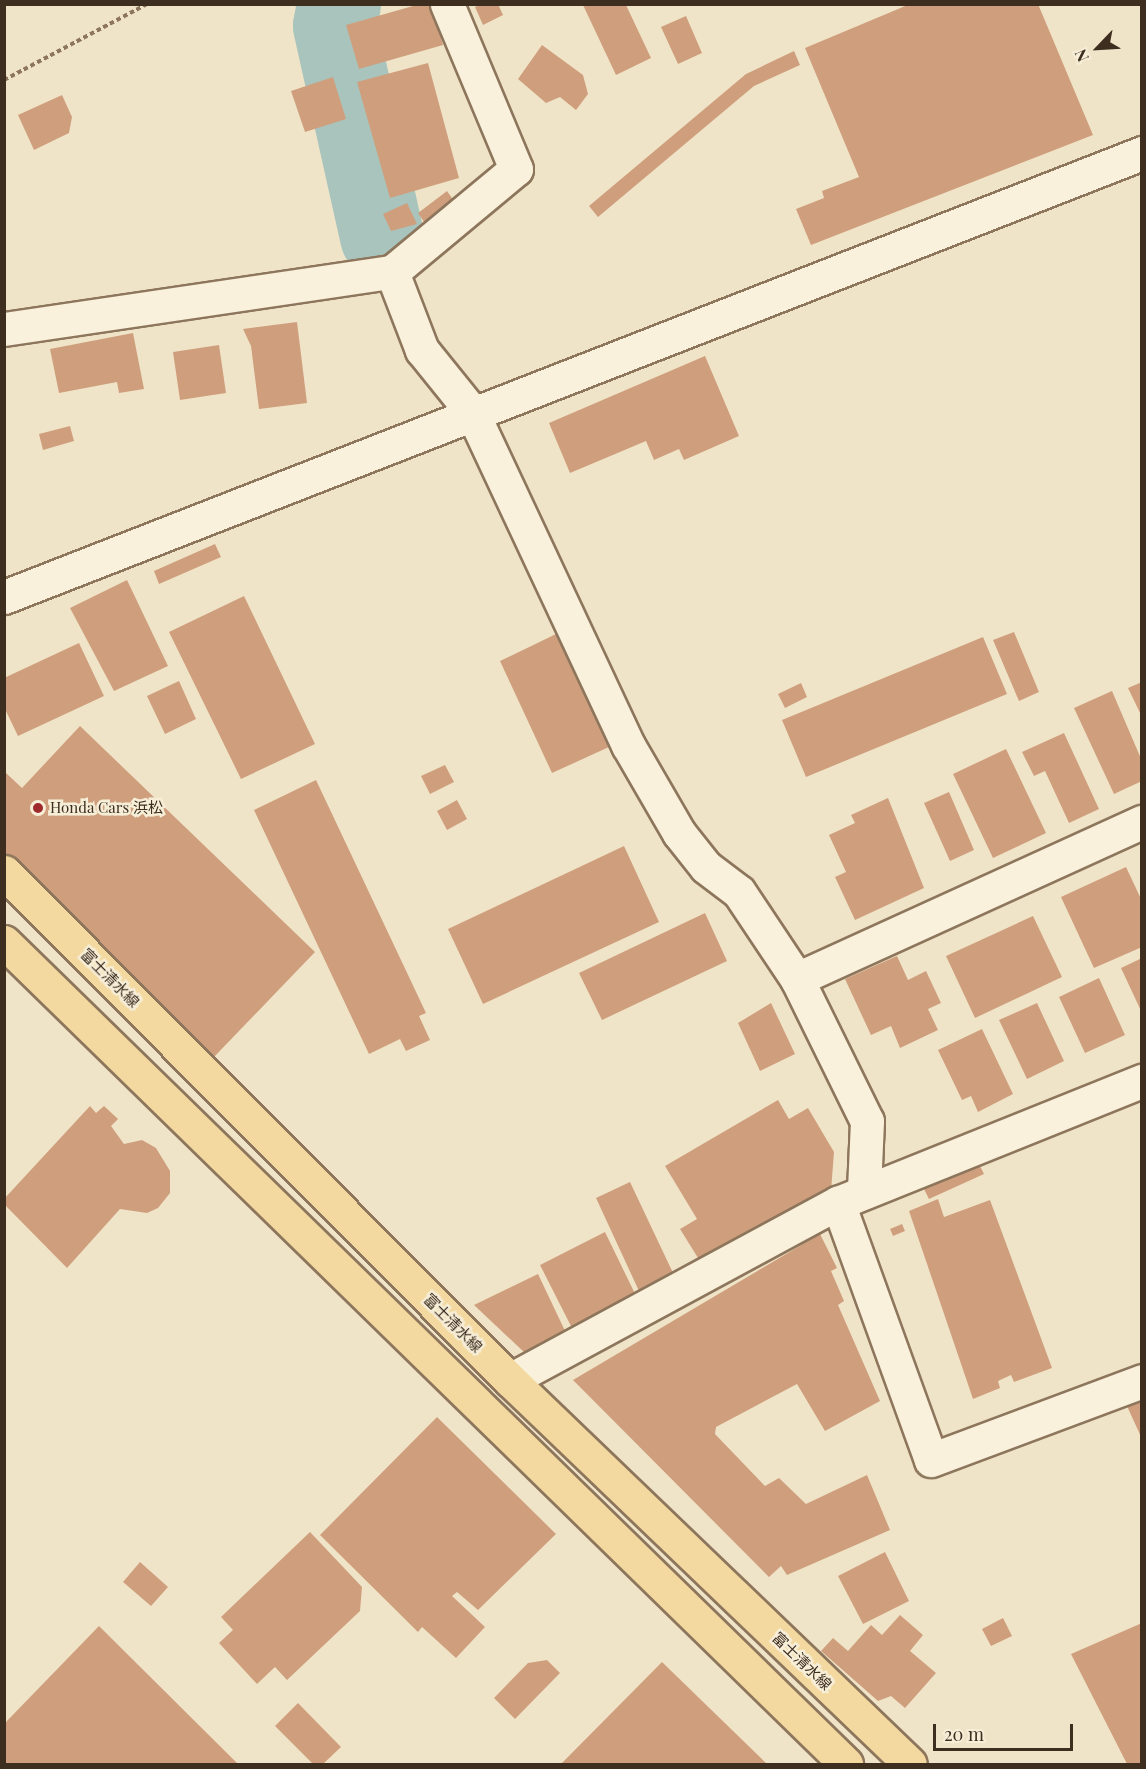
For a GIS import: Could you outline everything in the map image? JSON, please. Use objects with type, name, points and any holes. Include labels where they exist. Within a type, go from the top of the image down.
[{"type":"main road","name":"富士清水線","points":[[4,872],[510,1380],[910,1764]]},
{"type":"main road","points":[[4,942],[846,1764]]},
{"type":"street","points":[[4,329],[392,272],[516,169],[447,4]]},
{"type":"street","points":[[4,597],[472,412],[1142,153]]},
{"type":"street","points":[[392,272],[422,350],[472,412],[633,755],[679,833],[706,867],[739,892],[797,979],[867,1121],[851,1197],[931,1460],[1142,1381]]},
{"type":"street","points":[[797,979],[1142,822]]},
{"type":"street","points":[[510,1380],[851,1197],[1142,1081]]},
{"type":"path","points":[[4,80],[147,4]]},
{"type":"building","points":[[420,4],[432,4],[443,45],[359,69],[346,25]]},
{"type":"building","points":[[482,4],[498,4],[503,15],[483,25],[475,7]]},
{"type":"building","points":[[910,4],[1038,4],[1093,135],[811,245],[796,209],[824,198],[822,191],[859,177],[805,48]]},
{"type":"building","points":[[583,5],[626,5],[651,58],[616,75]]},
{"type":"building","points":[[686,16],[702,53],[678,64],[661,27]]},
{"type":"building","points":[[542,45],[583,75],[588,94],[576,110],[560,97],[546,103],[518,79]]},
{"type":"building","points":[[794,51],[800,65],[754,86],[598,217],[589,206],[746,74]]},
{"type":"building","points":[[428,63],[459,178],[390,198],[357,82]]},
{"type":"building","points":[[333,77],[346,119],[305,132],[291,91]]},
{"type":"building","points":[[62,95],[72,117],[69,133],[34,150],[18,115]]},
{"type":"building","points":[[447,191],[454,201],[424,222],[418,213]]},
{"type":"building","points":[[407,203],[417,224],[391,231],[383,214]]},
{"type":"building","points":[[297,322],[307,403],[259,409],[251,346],[243,329]]},
{"type":"building","points":[[133,333],[144,389],[119,393],[117,382],[59,393],[50,349]]},
{"type":"building","points":[[219,345],[226,393],[180,400],[173,352]]},
{"type":"building","points":[[705,356],[739,436],[684,460],[679,449],[654,460],[646,441],[570,473],[549,423]]},
{"type":"building","points":[[70,426],[74,441],[43,450],[39,434]]},
{"type":"building","points":[[215,544],[221,557],[159,584],[154,571]]},
{"type":"building","points":[[127,580],[168,666],[114,691],[70,608]]},
{"type":"building","points":[[244,596],[315,744],[241,779],[169,632]]},
{"type":"building","points":[[1014,632],[1039,692],[1019,701],[993,640]]},
{"type":"building","points":[[556,634],[609,747],[552,773],[500,661]]},
{"type":"building","points":[[983,637],[1007,694],[806,777],[782,720]]},
{"type":"building","points":[[79,643],[104,696],[18,736],[4,707],[4,678]]},
{"type":"building","points":[[179,681],[196,719],[165,734],[147,696]]},
{"type":"building","points":[[1142,682],[1142,717],[1128,688]]},
{"type":"building","points":[[801,683],[807,697],[785,708],[778,694]]},
{"type":"building","points":[[1112,691],[1142,761],[1142,781],[1114,794],[1074,708]]},
{"type":"building","points":[[80,726],[315,952],[214,1057],[5,857],[5,772],[22,788]]},
{"type":"building","points":[[1064,733],[1099,809],[1069,823],[1045,771],[1034,776],[1022,752]]},
{"type":"building","points":[[1006,749],[1046,833],[993,858],[953,774]]},
{"type":"building","points":[[445,765],[454,782],[430,794],[421,776]]},
{"type":"building","points":[[316,780],[426,1013],[419,1016],[430,1040],[406,1051],[400,1039],[369,1054],[254,810]]},
{"type":"building","points":[[949,792],[974,850],[950,861],[924,803]]},
{"type":"building","points":[[888,798],[924,888],[855,920],[835,877],[846,872],[829,835],[855,823],[851,815]]},
{"type":"building","points":[[457,800],[467,819],[447,830],[437,811]]},
{"type":"building","points":[[624,846],[659,922],[483,1004],[448,929]]},
{"type":"building","points":[[1126,867],[1142,901],[1142,947],[1094,968],[1061,897]]},
{"type":"building","points":[[705,913],[727,961],[602,1020],[579,973]]},
{"type":"building","points":[[1033,916],[1062,977],[975,1018],[946,956]]},
{"type":"building","points":[[897,956],[908,980],[926,971],[941,1003],[928,1009],[938,1030],[900,1048],[891,1026],[871,1035],[845,979]]},
{"type":"building","points":[[1142,958],[1142,1013],[1121,968]]},
{"type":"building","points":[[1099,978],[1125,1035],[1085,1053],[1059,997]]},
{"type":"building","points":[[771,1003],[795,1054],[760,1071],[738,1023]]},
{"type":"building","points":[[1037,1003],[1064,1061],[1027,1079],[999,1020]]},
{"type":"building","points":[[982,1029],[1013,1094],[978,1112],[971,1096],[962,1100],[938,1050]]},
{"type":"building","points":[[778,1100],[789,1119],[808,1108],[834,1152],[831,1191],[703,1266],[680,1229],[697,1219],[665,1166]]},
{"type":"building","points":[[90,1106],[96,1113],[104,1106],[118,1119],[111,1126],[124,1144],[142,1140],[156,1148],[170,1171],[170,1193],[158,1208],[147,1213],[120,1209],[67,1268],[4,1204],[4,1199]]},
{"type":"building","points":[[978,1162],[984,1174],[929,1199],[923,1187]]},
{"type":"building","points":[[630,1182],[674,1275],[639,1291],[596,1198]]},
{"type":"building","points":[[938,1199],[944,1217],[990,1200],[1052,1368],[1014,1382],[1011,1375],[998,1381],[1000,1388],[973,1399],[909,1211]]},
{"type":"building","points":[[902,1224],[905,1231],[893,1236],[890,1229]]},
{"type":"building","points":[[605,1232],[639,1302],[575,1334],[540,1265]]},
{"type":"building","points":[[820,1234],[837,1268],[831,1271],[844,1301],[838,1305],[880,1401],[825,1431],[797,1384],[716,1427],[715,1434],[765,1486],[779,1478],[806,1504],[867,1475],[890,1530],[787,1575],[781,1566],[769,1577],[573,1380]]},
{"type":"building","points":[[538,1274],[566,1333],[525,1353],[474,1305]]},
{"type":"building","points":[[1142,1400],[1142,1439],[1127,1406]]},
{"type":"building","points":[[437,1417],[556,1534],[478,1610],[457,1592],[452,1596],[485,1627],[456,1658],[422,1627],[418,1632],[320,1535]]},
{"type":"building","points":[[310,1532],[362,1587],[360,1611],[287,1680],[275,1667],[257,1684],[219,1643],[233,1630],[221,1617]]},
{"type":"building","points":[[885,1552],[909,1601],[863,1624],[838,1576]]},
{"type":"building","points":[[140,1562],[168,1587],[151,1606],[123,1582]]},
{"type":"building","points":[[900,1615],[923,1635],[910,1651],[936,1673],[905,1708],[891,1696],[878,1701],[821,1651],[833,1638],[848,1651],[871,1625],[882,1635]]},
{"type":"building","points":[[1003,1618],[1012,1636],[991,1646],[982,1629]]},
{"type":"building","points":[[1142,1623],[1142,1764],[1127,1764],[1071,1654]]},
{"type":"building","points":[[99,1626],[238,1764],[4,1764],[4,1724]]},
{"type":"building","points":[[547,1660],[560,1673],[515,1719],[494,1698],[528,1663]]},
{"type":"building","points":[[662,1662],[767,1764],[561,1764]]},
{"type":"building","points":[[298,1703],[341,1747],[323,1764],[313,1764],[275,1726]]},
{"type":"waterway","points":[[339,4],[335,26],[382,237]]},
{"type":"place","name":"Honda Cars 浜松","points":[[38,808]]}]
